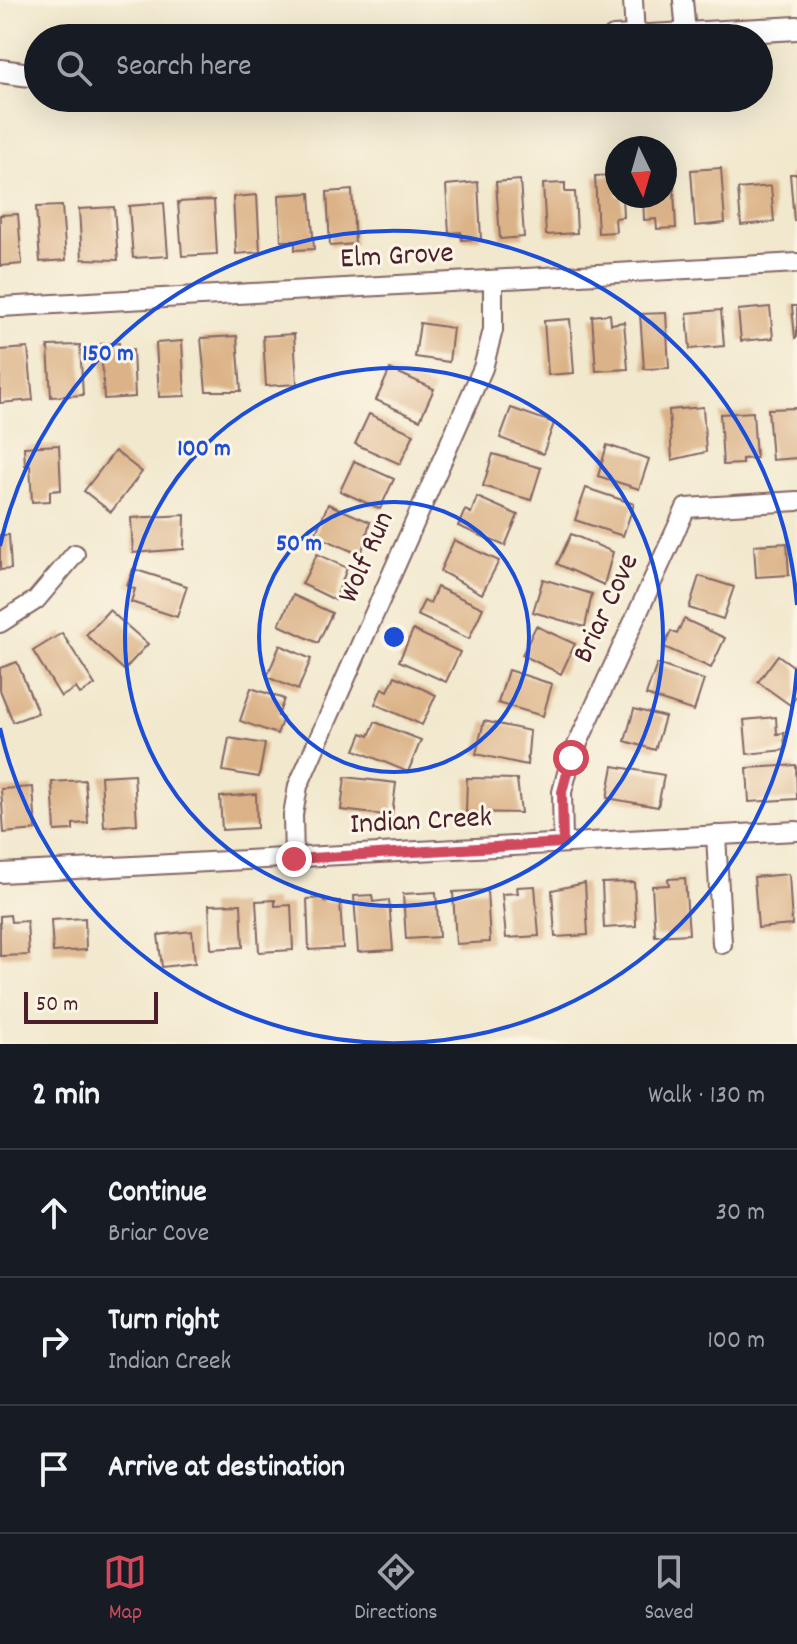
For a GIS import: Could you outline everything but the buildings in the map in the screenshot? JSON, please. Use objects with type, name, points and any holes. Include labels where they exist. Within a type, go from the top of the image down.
[{"type":"street","points":[[627,24],[633,0]]},
{"type":"street","points":[[683,0],[685,24]]},
{"type":"street","points":[[773,29],[797,28]]},
{"type":"street","points":[[0,71],[24,74]]},
{"type":"street","name":"Elm Grove","points":[[0,307],[797,263]]},
{"type":"street","name":"Wolf Run","points":[[294,859],[293,815],[300,778],[483,368],[493,330],[493,281]]},
{"type":"street","name":"Briar Cove","points":[[563,843],[562,792],[571,758],[686,508],[797,501]]},
{"type":"street","points":[[0,623],[47,590],[75,554]]},
{"type":"street","name":"Indian Creek","points":[[0,873],[797,831]]},
{"type":"street","points":[[716,835],[722,944]]},
{"type":"route","points":[[294,859],[563,843],[562,792],[571,758]]}]
